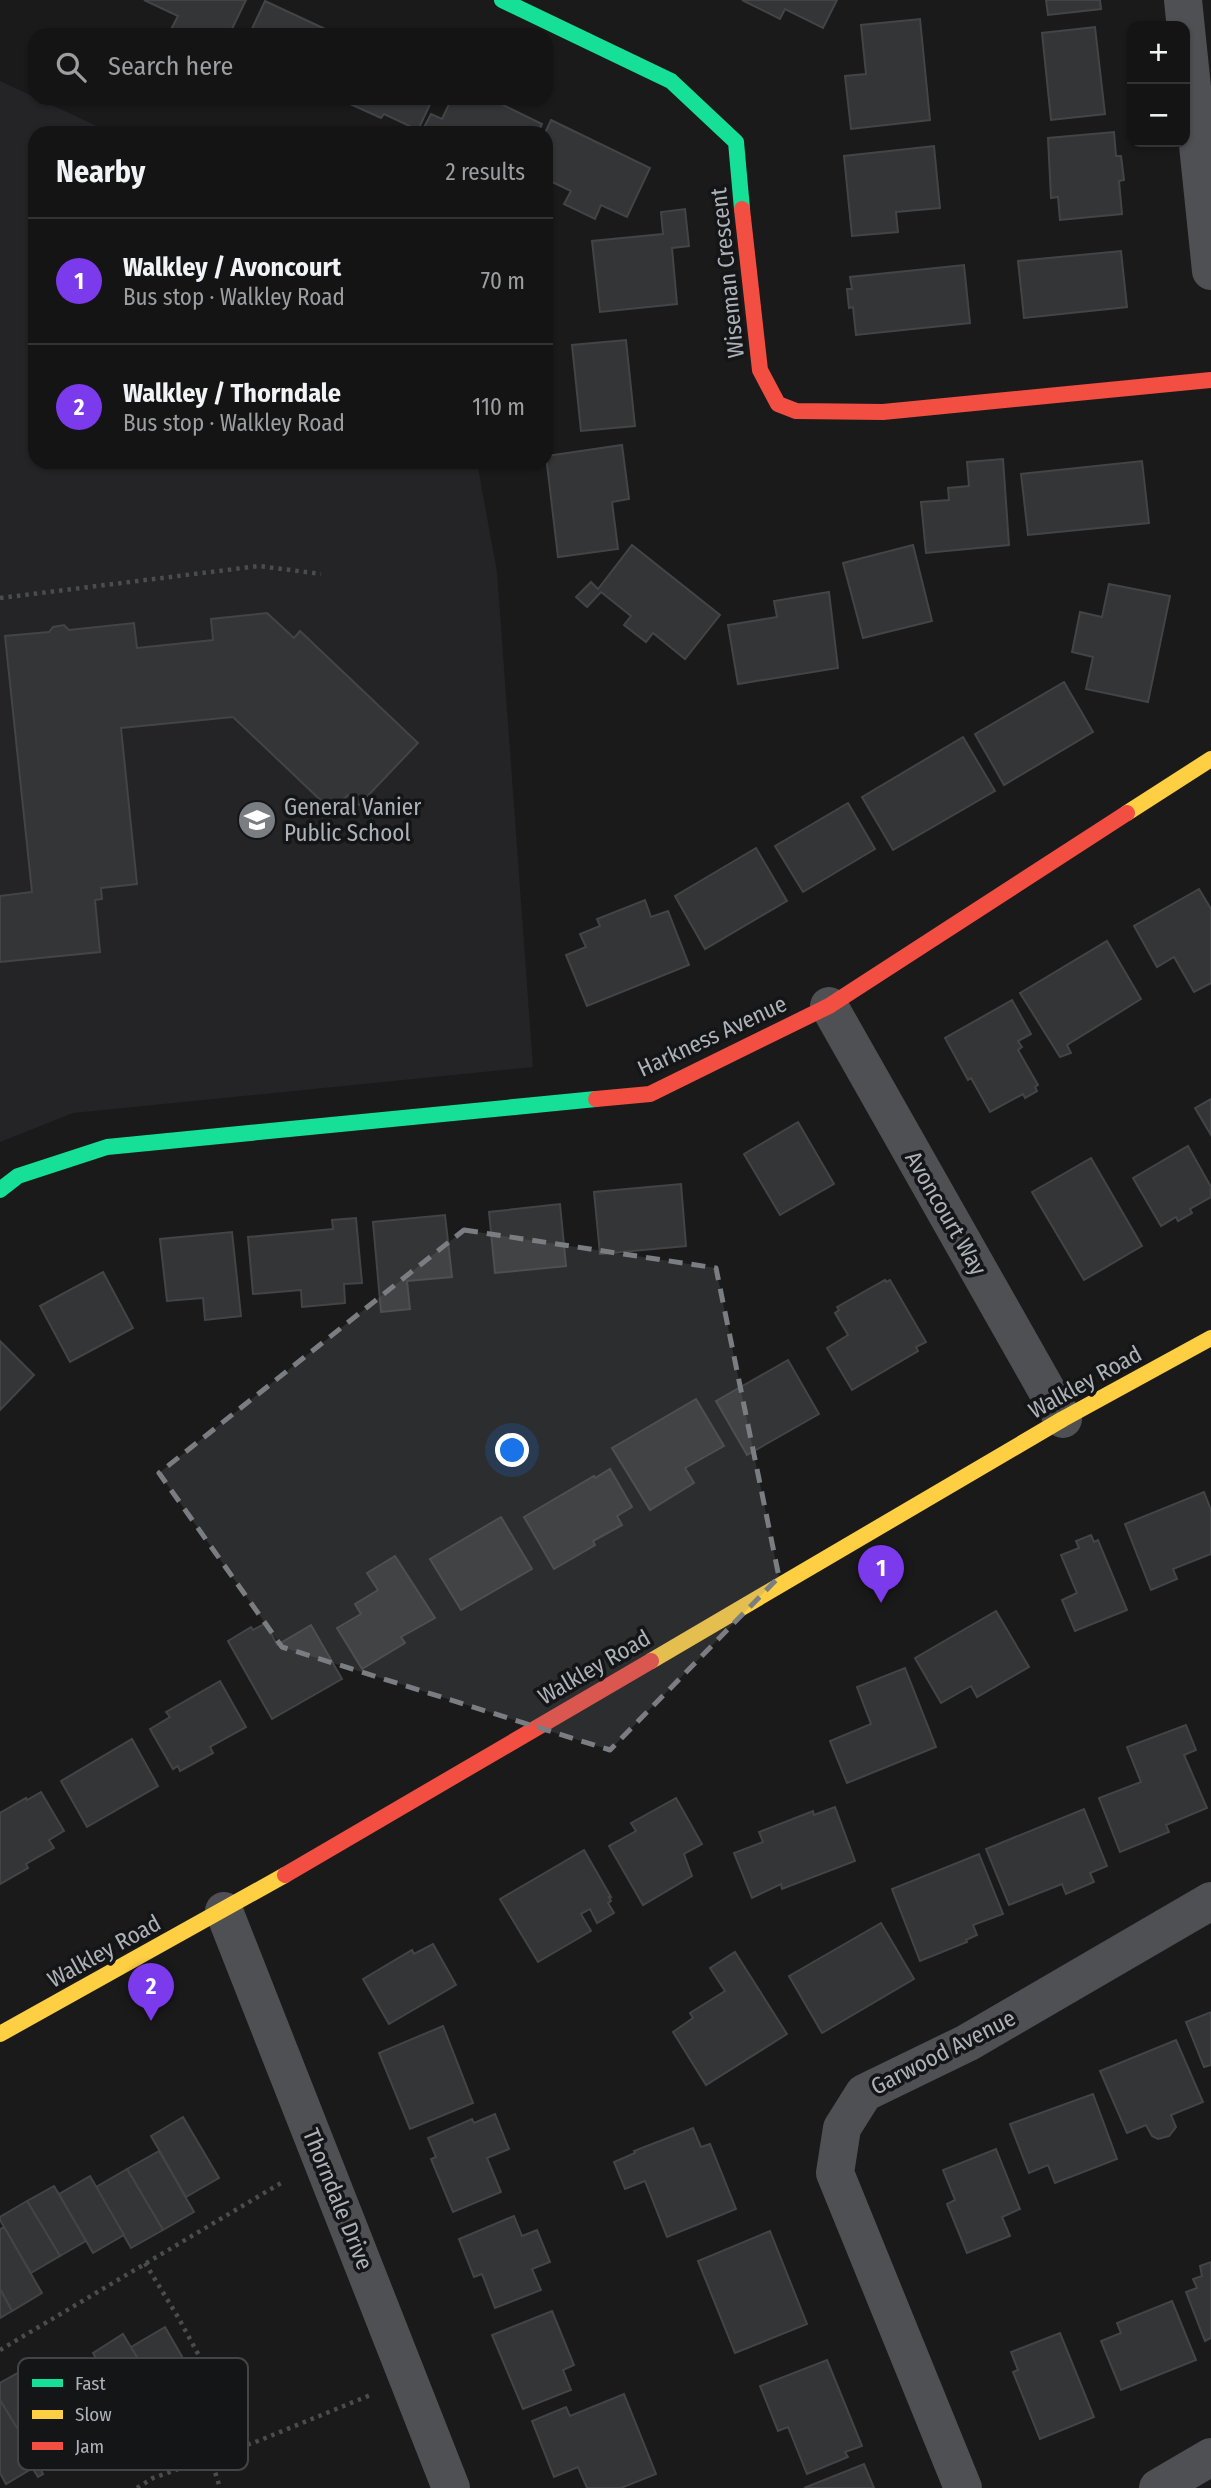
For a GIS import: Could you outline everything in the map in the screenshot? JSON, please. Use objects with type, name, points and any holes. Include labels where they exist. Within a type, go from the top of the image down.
[{"type":"street","name":"Wiseman Crescent","points":[[502,0],[671,81],[736,142],[752,320],[760,370],[778,404],[796,411],[883,412],[1211,380]]},
{"type":"street","points":[[1183,0],[1211,271]]},
{"type":"street","name":"Harkness Avenue","points":[[0,1190],[18,1176],[107,1147],[649,1094],[829,1006],[1211,759]]},
{"type":"street","name":"Avoncourt Way","points":[[829,1006],[1063,1419]]},
{"type":"street","name":"Walkley Road","points":[[0,2034],[224,1911],[1063,1419],[1211,1338]]},
{"type":"street","name":"Garwood Avenue","points":[[963,2488],[835,2173],[842,2128],[864,2092],[967,2043],[1211,1901]]},
{"type":"street","name":"Thorndale Drive","points":[[224,1911],[451,2488]]},
{"type":"street","points":[[1158,2488],[1211,2457]]},
{"type":"path","points":[[0,598],[259,566],[321,574]]},
{"type":"path","points":[[0,2350],[281,2183]]},
{"type":"path","points":[[145,2263],[199,2358]]},
{"type":"path","points":[[248,2444],[369,2396],[408,2376]]},
{"type":"path","points":[[137,2488],[153,2478],[177,2470]]},
{"type":"path","points":[[214,2470],[220,2488]]},
{"type":"highlighted area","points":[[464,1230],[716,1268],[779,1577],[610,1750],[282,1647],[159,1473]]},
{"type":"shaded area","name":"General Vanier Public School","points":[[0,81],[28,94],[28,105],[52,105],[97,126],[28,126],[28,469],[478,469],[497,572],[533,1067],[73,1113],[0,1142]]},
{"type":"building","points":[[144,0],[246,0],[232,28],[172,28],[178,16]]},
{"type":"building","points":[[742,0],[837,0],[823,28],[785,9],[780,19]]},
{"type":"building","points":[[1046,0],[1100,0],[1101,9],[1048,15]]},
{"type":"building","points":[[265,1],[323,28],[252,28]]},
{"type":"building","points":[[920,19],[930,120],[851,129],[845,76],[866,74],[861,25]]},
{"type":"building","points":[[1095,27],[1105,114],[1051,120],[1042,33]]},
{"type":"building","points":[[352,105],[430,105],[420,126],[410,126],[384,114],[381,118]]},
{"type":"building","points":[[449,105],[503,105],[542,124],[425,126],[431,114],[442,119]]},
{"type":"building","points":[[551,120],[650,168],[627,217],[601,205],[595,219],[564,204],[571,191],[553,182],[553,126],[548,126]]},
{"type":"building","points":[[1114,132],[1116,156],[1121,156],[1124,180],[1119,181],[1122,214],[1060,220],[1058,197],[1051,198],[1048,138]]},
{"type":"building","points":[[934,146],[940,208],[896,212],[898,232],[852,236],[844,156]]},
{"type":"building","points":[[685,209],[689,246],[672,248],[677,304],[600,312],[592,241],[663,234],[661,212]]},
{"type":"building","points":[[1121,251],[1127,307],[1024,318],[1018,261]]},
{"type":"building","points":[[964,265],[970,323],[856,335],[853,307],[849,308],[847,289],[852,289],[850,277]]},
{"type":"building","points":[[626,340],[635,426],[581,431],[572,345]]},
{"type":"building","points":[[622,445],[629,499],[612,502],[618,549],[558,557],[548,469],[553,469],[553,455]]},
{"type":"building","points":[[1003,459],[1009,545],[926,553],[921,502],[949,500],[948,488],[969,486],[967,462]]},
{"type":"building","points":[[1142,461],[1149,523],[1028,535],[1021,474]]},
{"type":"building","points":[[632,545],[720,615],[685,659],[653,633],[646,642],[624,625],[631,616],[601,592],[587,607],[576,597],[591,582],[598,589]]},
{"type":"building","points":[[913,545],[932,621],[863,638],[843,563]]},
{"type":"building","points":[[1109,584],[1170,596],[1148,702],[1086,689],[1093,657],[1072,652],[1080,612],[1102,617]]},
{"type":"building","points":[[829,592],[838,668],[738,684],[728,625],[777,617],[774,601]]},
{"type":"building","points":[[267,613],[294,638],[300,631],[418,743],[359,805],[348,795],[332,811],[233,717],[121,728],[137,884],[101,888],[102,899],[95,900],[100,952],[0,962],[0,896],[32,892],[5,636],[49,632],[53,627],[64,625],[69,630],[134,623],[137,648],[213,640],[211,619]]},
{"type":"building","points":[[1064,682],[1093,732],[1004,785],[975,734]]},
{"type":"building","points":[[963,737],[995,791],[893,850],[862,797]]},
{"type":"building","points":[[848,803],[875,849],[803,892],[775,846]]},
{"type":"building","points":[[756,848],[787,901],[705,949],[675,896]]},
{"type":"building","points":[[1199,889],[1211,909],[1211,983],[1194,992],[1174,957],[1157,967],[1134,926]]},
{"type":"building","points":[[645,900],[651,917],[668,911],[689,965],[587,1006],[566,955],[586,947],[580,934],[600,926],[597,919]]},
{"type":"building","points":[[1107,941],[1141,999],[1067,1045],[1071,1053],[1060,1057],[1020,993]]},
{"type":"building","points":[[1012,1000],[1031,1034],[1018,1041],[1022,1047],[1018,1050],[1038,1085],[1035,1087],[1037,1091],[1025,1098],[1023,1094],[990,1112],[971,1078],[968,1080],[945,1038]]},
{"type":"building","points":[[1211,1099],[1211,1135],[1195,1108]]},
{"type":"building","points":[[798,1122],[834,1184],[780,1215],[744,1154]]},
{"type":"building","points":[[1188,1146],[1211,1187],[1211,1197],[1190,1209],[1192,1213],[1178,1221],[1176,1217],[1161,1226],[1133,1178]]},
{"type":"building","points":[[1091,1158],[1142,1246],[1084,1280],[1032,1192]]},
{"type":"building","points":[[681,1184],[686,1246],[600,1254],[594,1192]]},
{"type":"building","points":[[560,1204],[566,1266],[495,1273],[489,1212]]},
{"type":"building","points":[[445,1215],[452,1277],[407,1281],[410,1309],[381,1312],[373,1222]]},
{"type":"building","points":[[356,1218],[362,1283],[344,1284],[345,1303],[302,1307],[301,1290],[253,1294],[248,1237],[333,1229],[332,1220]]},
{"type":"building","points":[[232,1232],[241,1316],[205,1320],[203,1298],[167,1301],[160,1239]]},
{"type":"building","points":[[103,1272],[133,1328],[70,1362],[40,1306]]},
{"type":"building","points":[[885,1280],[890,1280],[926,1342],[916,1347],[918,1351],[852,1390],[827,1348],[848,1335],[835,1313],[839,1310],[837,1307]]},
{"type":"building","points":[[0,1341],[34,1375],[0,1410]]},
{"type":"building","points":[[788,1360],[819,1414],[747,1455],[716,1401]]},
{"type":"building","points":[[696,1399],[724,1446],[685,1468],[694,1483],[650,1510],[612,1448]]},
{"type":"building","points":[[610,1469],[632,1507],[617,1516],[622,1525],[593,1541],[595,1545],[554,1569],[524,1517]]},
{"type":"building","points":[[1204,1492],[1211,1510],[1211,1554],[1173,1569],[1177,1579],[1151,1590],[1125,1524]]},
{"type":"building","points":[[501,1517],[532,1569],[461,1610],[430,1559]]},
{"type":"building","points":[[1091,1535],[1094,1542],[1098,1540],[1127,1610],[1075,1631],[1062,1600],[1077,1593],[1061,1555],[1079,1548],[1076,1541]]},
{"type":"building","points":[[395,1556],[435,1618],[401,1637],[405,1643],[362,1669],[337,1628],[361,1614],[355,1604],[378,1590],[367,1573]]},
{"type":"building","points":[[996,1611],[1029,1667],[977,1697],[971,1686],[941,1703],[915,1658]]},
{"type":"building","points":[[266,1623],[277,1645],[311,1625],[342,1679],[272,1719],[228,1641],[251,1627],[253,1630]]},
{"type":"building","points":[[905,1668],[936,1747],[847,1783],[830,1741],[871,1724],[857,1687]]},
{"type":"building","points":[[220,1681],[246,1727],[210,1747],[213,1753],[180,1771],[178,1766],[173,1769],[150,1729],[170,1717],[166,1712]]},
{"type":"building","points":[[1186,1725],[1196,1750],[1184,1755],[1207,1808],[1166,1825],[1169,1832],[1120,1852],[1099,1798],[1141,1782],[1127,1747]]},
{"type":"building","points":[[132,1739],[158,1786],[87,1827],[61,1781]]},
{"type":"building","points":[[41,1792],[64,1831],[49,1840],[54,1848],[26,1864],[28,1868],[0,1884],[0,1813]]},
{"type":"building","points":[[676,1798],[702,1844],[684,1854],[692,1876],[643,1905],[609,1846],[636,1831],[631,1823]]},
{"type":"building","points":[[835,1807],[855,1861],[782,1889],[781,1884],[752,1898],[734,1853],[763,1842],[759,1832],[813,1811],[814,1815]]},
{"type":"building","points":[[1084,1809],[1107,1866],[1090,1873],[1094,1882],[1066,1894],[1062,1884],[1009,1905],[986,1849]]},
{"type":"building","points":[[584,1850],[611,1897],[608,1903],[614,1913],[597,1923],[590,1909],[581,1914],[591,1931],[538,1962],[500,1899]]},
{"type":"building","points":[[979,1854],[1003,1914],[973,1925],[977,1935],[966,1940],[967,1942],[920,1961],[892,1889]]},
{"type":"building","points":[[881,1923],[914,1979],[822,2033],[789,1976]]},
{"type":"building","points":[[433,1944],[456,1985],[389,2024],[363,1979],[412,1950],[414,1954]]},
{"type":"building","points":[[735,1952],[787,2034],[706,2085],[673,2032],[693,2018],[690,2013],[725,1991],[710,1968]]},
{"type":"building","points":[[1211,2012],[1211,2065],[1204,2067],[1186,2022]]},
{"type":"building","points":[[443,2026],[473,2103],[410,2129],[379,2053]]},
{"type":"building","points":[[1176,2040],[1203,2102],[1171,2115],[1176,2127],[1169,2136],[1158,2139],[1152,2136],[1146,2125],[1127,2133],[1100,2071]]},
{"type":"building","points":[[1093,2094],[1117,2159],[1055,2183],[1048,2165],[1029,2173],[1010,2124]]},
{"type":"building","points":[[495,2114],[509,2149],[487,2158],[501,2192],[453,2212],[431,2159],[436,2157],[428,2138],[472,2119],[474,2123]]},
{"type":"building","points":[[183,2117],[219,2178],[186,2197],[151,2136]]},
{"type":"building","points":[[693,2128],[701,2147],[710,2144],[736,2209],[667,2237],[645,2181],[625,2189],[614,2162],[635,2153],[634,2151]]},
{"type":"building","points":[[996,2149],[1020,2209],[1002,2217],[1010,2236],[967,2253],[947,2204],[955,2200],[943,2170]]},
{"type":"building","points":[[159,2151],[194,2212],[163,2230],[127,2169]]},
{"type":"building","points":[[127,2169],[163,2230],[131,2248],[96,2187]]},
{"type":"building","points":[[90,2176],[124,2235],[93,2253],[59,2194]]},
{"type":"building","points":[[54,2186],[86,2241],[60,2256],[27,2201]]},
{"type":"building","points":[[27,2201],[60,2256],[31,2273],[0,2220],[0,2217]]},
{"type":"building","points":[[514,2216],[522,2236],[537,2230],[550,2262],[532,2269],[541,2290],[495,2308],[482,2274],[474,2277],[459,2239]]},
{"type":"building","points":[[4,2227],[42,2293],[12,2311],[0,2289],[0,2229]]},
{"type":"building","points":[[770,2231],[807,2324],[735,2353],[698,2261]]},
{"type":"building","points":[[1211,2262],[1211,2338],[1205,2341],[1186,2292],[1197,2288],[1193,2279],[1202,2276],[1200,2266]]},
{"type":"building","points":[[0,2289],[12,2311],[0,2318]]},
{"type":"building","points":[[1172,2301],[1196,2360],[1121,2390],[1101,2341],[1121,2333],[1117,2323]]},
{"type":"building","points":[[552,2311],[574,2365],[563,2370],[571,2390],[523,2409],[492,2335]]},
{"type":"building","points":[[165,2327],[183,2358],[138,2358],[131,2347]]},
{"type":"building","points":[[1060,2333],[1094,2417],[1040,2439],[1013,2372],[1018,2370],[1011,2352]]},
{"type":"building","points":[[123,2334],[137,2358],[96,2358],[93,2353]]},
{"type":"building","points":[[827,2360],[862,2446],[845,2452],[848,2457],[807,2474],[788,2427],[778,2431],[760,2386]]},
{"type":"building","points":[[18,2373],[18,2430],[0,2400],[0,2383]]},
{"type":"building","points":[[624,2394],[656,2474],[621,2488],[587,2488],[578,2467],[554,2477],[532,2421],[566,2407],[570,2416]]},
{"type":"building","points":[[0,2400],[18,2429],[18,2470],[30,2470],[6,2484],[0,2473]]},
{"type":"building","points":[[864,2464],[874,2488],[804,2488]]},
{"type":"building","points":[[34,2470],[41,2470],[43,2474],[38,2477]]},
{"type":"traffic: fast","points":[[502,0],[671,81],[736,142],[742,209]]},
{"type":"traffic: fast","points":[[0,1190],[18,1176],[107,1147],[596,1099]]},
{"type":"traffic: slow","points":[[1127,813],[1211,759]]},
{"type":"traffic: slow","points":[[651,1661],[1063,1419],[1211,1338]]},
{"type":"traffic: slow","points":[[0,2034],[285,1875]]},
{"type":"traffic: jam","points":[[742,209],[760,370],[778,404],[796,411],[883,412],[1211,380]]},
{"type":"traffic: jam","points":[[596,1099],[650,1094],[829,1006],[1127,813]]},
{"type":"traffic: jam","points":[[285,1875],[651,1661]]},
{"type":"place","name":"General Vanier Public School","points":[[257,820]]},
{"type":"place","name":"Walkley / Avoncourt","points":[[881,1603]]},
{"type":"place","name":"Walkley / Thorndale","points":[[151,2021]]}]
